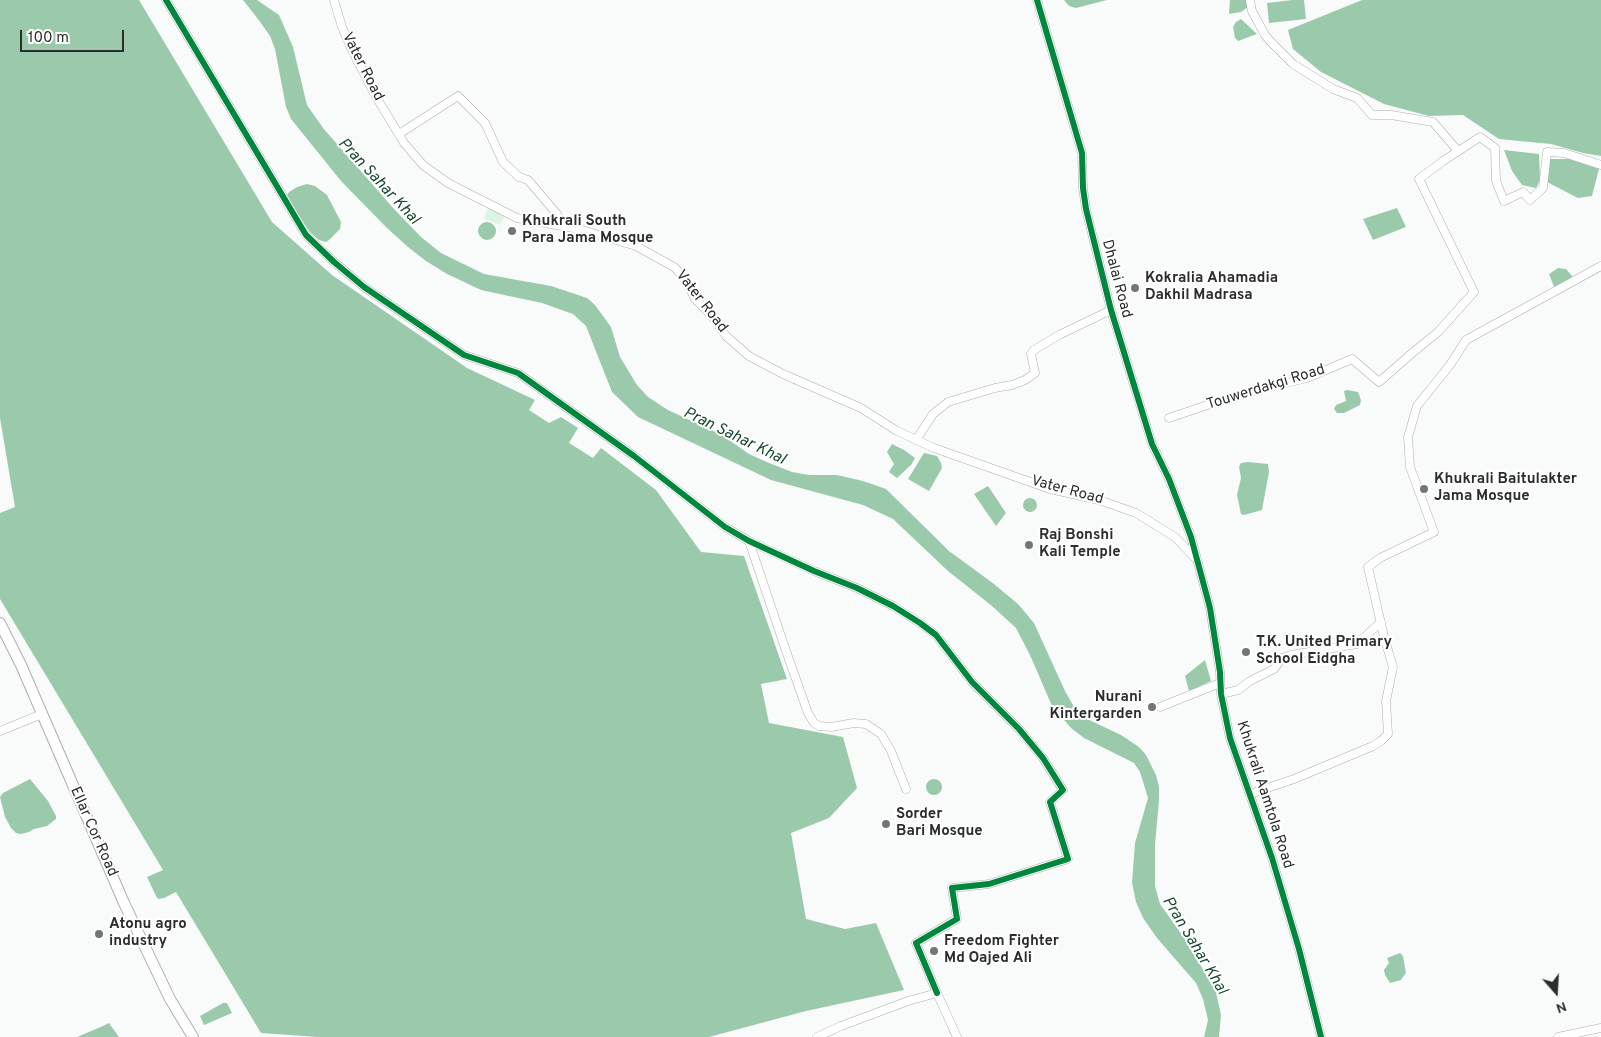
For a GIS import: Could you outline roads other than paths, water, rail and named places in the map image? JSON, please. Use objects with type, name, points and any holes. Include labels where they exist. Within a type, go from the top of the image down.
[{"type":"main road","name":"Ellar Cor Road","points":[[0,623],[21,665],[124,903],[170,999],[193,1037]]},
{"type":"street","points":[[166,0],[306,235],[334,262],[364,287],[464,355],[518,373],[634,456],[725,527],[748,541],[884,601],[920,623],[936,635],[972,682],[1025,736],[1043,758],[1063,790],[1050,802],[1068,859],[989,884],[952,888],[957,919],[916,943],[957,1037]]},
{"type":"street","name":"Vater Road","points":[[334,0],[351,48],[375,95],[404,143],[423,165],[448,183],[517,218],[579,229],[636,246],[660,258],[674,267],[685,278],[695,299],[711,315],[726,336],[749,356],[783,374],[861,408],[882,423],[916,440],[964,460],[1050,489],[1099,500],[1136,513],[1175,538],[1195,558]]},
{"type":"street","name":"Dhalai Road","points":[[1037,0],[1082,154],[1086,209],[1111,310],[1152,444],[1169,479],[1191,537],[1195,558]]},
{"type":"street","points":[[1250,0],[1252,11],[1270,41],[1293,64],[1333,89],[1357,98],[1372,115],[1391,115],[1434,122],[1458,151]]},
{"type":"street","points":[[399,134],[458,96],[485,123],[503,162],[519,176],[528,180],[557,214],[564,226]]},
{"type":"street","name":"Touwerdakgi Road","points":[[1169,418],[1237,395],[1308,378],[1352,359],[1379,382],[1438,332],[1474,292],[1419,179],[1480,137],[1495,148],[1496,181],[1504,201],[1522,192],[1530,200],[1543,188],[1547,152],[1564,154],[1601,165]]},
{"type":"street","points":[[1250,794],[1294,779],[1378,744],[1388,734],[1386,701],[1393,667],[1380,622],[1368,567],[1380,558],[1434,532],[1410,467],[1408,437],[1417,406],[1450,365],[1466,340],[1601,266]]},
{"type":"street","points":[[916,440],[933,414],[948,402],[1025,380],[1035,373],[1031,354],[1034,350],[1066,331],[1111,310]]},
{"type":"street","points":[[748,541],[784,648],[808,713],[814,723],[819,726],[831,727],[854,723],[866,724],[881,734],[891,751],[906,790]]},
{"type":"street","name":"Khukrali Aamtola Road","points":[[1195,558],[1210,608],[1221,694],[1230,738],[1272,858],[1288,918],[1299,949],[1321,1037]]},
{"type":"street","points":[[1221,694],[1238,690],[1250,680],[1274,669],[1282,658],[1357,644],[1380,622]]},
{"type":"street","points":[[1160,707],[1220,683]]},
{"type":"street","points":[[0,730],[42,714]]},
{"type":"street","points":[[817,1037],[908,1001],[937,993]]},
{"type":"street","points":[[1558,1037],[1601,1028]]},
{"type":"place","name":"Khukrali South Para Jama Mosque","points":[[512,231]]},
{"type":"place","name":"Kokralia Ahamadia Dakhil Madrasa","points":[[1135,288]]},
{"type":"place","name":"Khukrali Baitulakter Jama Mosque","points":[[1424,489]]},
{"type":"place","name":"Raj Bonshi Kali Temple","points":[[1029,545]]},
{"type":"place","name":"T.K. United Primary School Eidgha","points":[[1246,652]]},
{"type":"place","name":"Nurani Kintergarden","points":[[1152,707]]},
{"type":"place","name":"Sorder Bari Mosque","points":[[886,824]]},
{"type":"place","name":"Atonu agro industry","points":[[99,934]]},
{"type":"place","name":"Freedom Fighter Md Oajed Ali","points":[[934,951]]},
{"type":"water label","name":"Pran Sahar Khal","points":[[378,182]]},
{"type":"water label","name":"Pran Sahar Khal","points":[[734,437]]},
{"type":"water label","name":"Pran Sahar Khal","points":[[1194,946]]}]
